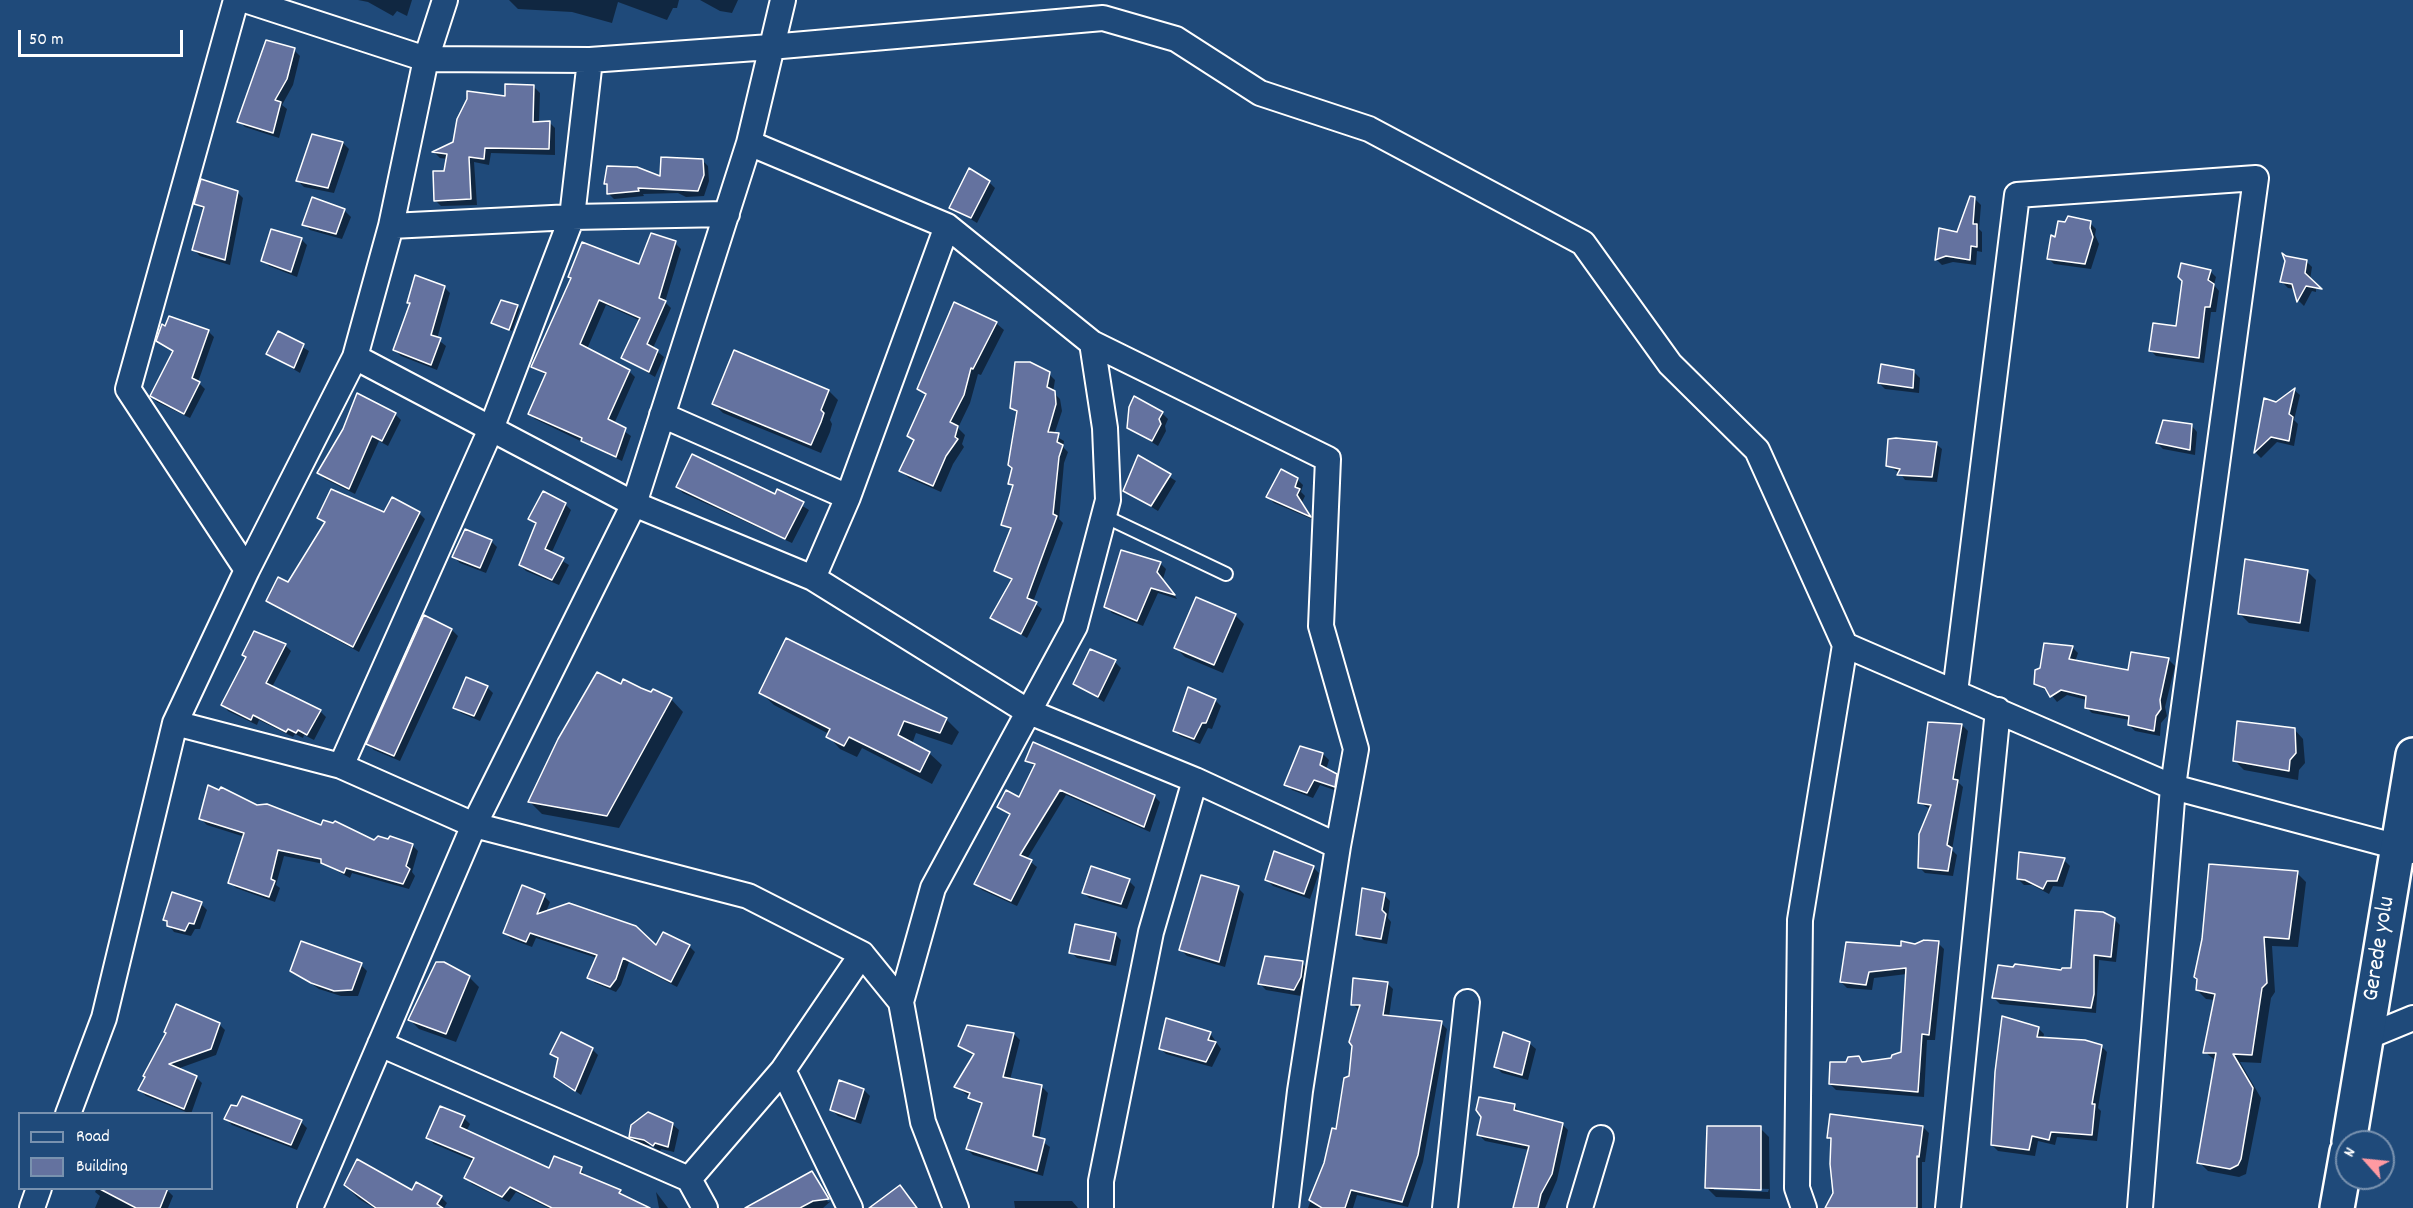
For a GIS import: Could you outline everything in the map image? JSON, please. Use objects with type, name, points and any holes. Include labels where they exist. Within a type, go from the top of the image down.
[{"type":"main road","name":"Gerede yolu","points":[[2351,1130],[2367,1037],[2406,850],[2413,755]]},
{"type":"main road","points":[[2337,1208],[2340,1190]]},
{"type":"street","points":[[236,0],[128,389],[247,570]]},
{"type":"street","points":[[245,0],[426,59],[591,60],[1103,18],[1176,39],[1260,93],[1369,129],[1583,243],[1670,364],[1757,450],[1845,645],[1800,920],[1797,1188],[1804,1208]]},
{"type":"street","points":[[68,1112],[104,1018],[175,723],[247,570],[355,357],[391,226],[426,59],[445,0]]},
{"type":"street","points":[[312,1207],[474,825],[634,504],[749,143],[783,0]]},
{"type":"street","points":[[341,766],[491,429],[572,217],[591,60]]},
{"type":"street","points":[[749,143],[947,226],[1092,343],[1328,459],[1321,627],[1356,749],[1338,846],[1300,1091],[1286,1208]]},
{"type":"street","points":[[1955,692],[2017,195],[2256,178],[2173,787],[2140,1208]]},
{"type":"street","points":[[391,226],[572,217],[727,214]]},
{"type":"street","points":[[813,578],[848,497],[947,226]]},
{"type":"street","points":[[956,1208],[923,1122],[901,1002],[933,888],[1075,626],[1108,500],[1105,428],[1092,343]]},
{"type":"street","points":[[355,357],[634,504],[813,578],[1027,711],[1194,780],[1338,846]]},
{"type":"street","points":[[663,415],[848,497]]},
{"type":"street","points":[[1845,645],[2173,787],[2406,850]]},
{"type":"street","points":[[1948,1208],[1998,710]]},
{"type":"street","points":[[175,723],[341,766],[474,825],[748,896],[861,954],[901,1002]]},
{"type":"street","points":[[1101,1208],[1101,1181],[1151,932],[1194,780]]},
{"type":"street","points":[[689,1179],[783,1070],[861,954]]},
{"type":"street","points":[[1445,1208],[1467,1002]]},
{"type":"street","points":[[2367,1037],[2413,1018]]},
{"type":"street","points":[[380,1044],[689,1179],[705,1208]]},
{"type":"street","points":[[783,1070],[850,1208]]},
{"type":"street","points":[[1580,1208],[1601,1138]]},
{"type":"street","points":[[32,1208],[38,1190]]},
{"type":"lane","points":[[1104,516],[1226,574]]},
{"type":"building","points":[[266,40],[295,48],[287,79],[275,100],[281,102],[273,133],[237,122]]},
{"type":"building","points":[[505,84],[534,85],[533,122],[550,121],[549,149],[485,148],[484,159],[469,157],[471,199],[434,201],[433,171],[444,171],[447,154],[432,152],[453,142],[457,119],[467,99],[467,91],[505,96]]},
{"type":"building","points":[[312,134],[343,142],[328,188],[296,181]]},
{"type":"building","points":[[661,157],[703,159],[704,175],[698,191],[638,188],[639,191],[607,194],[607,184],[604,184],[607,166],[637,167],[660,176]]},
{"type":"building","points":[[969,168],[990,181],[971,218],[949,208]]},
{"type":"building","points":[[201,179],[238,191],[225,260],[192,250],[204,207],[194,204]]},
{"type":"building","points":[[1970,196],[1975,197],[1973,224],[1977,224],[1977,247],[1971,246],[1970,260],[1946,256],[1935,260],[1939,228],[1957,232]]},
{"type":"building","points":[[312,197],[345,209],[336,234],[302,225]]},
{"type":"building","points":[[2068,216],[2091,221],[2090,228],[2093,237],[2085,264],[2047,259],[2051,235],[2055,237],[2058,221],[2065,222]]},
{"type":"building","points":[[271,229],[302,238],[291,272],[261,261]]},
{"type":"building","points":[[651,233],[676,241],[659,298],[666,301],[647,344],[658,350],[649,372],[621,358],[640,318],[599,300],[580,344],[630,370],[608,419],[626,428],[616,457],[581,441],[582,438],[528,414],[546,373],[531,367],[571,278],[568,277],[582,242],[639,264]]},
{"type":"building","points":[[2282,253],[2286,256],[2307,260],[2305,273],[2322,289],[2306,286],[2297,302],[2292,284],[2280,282],[2285,261]]},
{"type":"building","points":[[2181,263],[2211,270],[2208,280],[2214,284],[2210,307],[2205,307],[2199,358],[2149,351],[2153,323],[2176,326],[2182,281],[2178,277]]},
{"type":"building","points":[[415,275],[445,286],[431,335],[441,338],[431,365],[393,350],[410,303],[407,303]]},
{"type":"building","points":[[501,300],[518,305],[509,330],[491,323]]},
{"type":"building","points":[[954,302],[997,322],[973,369],[971,368],[964,395],[950,422],[958,426],[955,437],[958,439],[946,456],[933,486],[899,471],[914,440],[907,436],[926,394],[917,389]]},
{"type":"building","points":[[169,316],[209,330],[192,378],[200,382],[184,414],[150,396],[173,351],[156,341],[162,324],[165,326]]},
{"type":"building","points":[[278,331],[304,344],[294,368],[266,354]]},
{"type":"building","points":[[734,350],[829,390],[821,410],[824,413],[811,445],[712,404]]},
{"type":"building","points":[[1015,362],[1030,362],[1050,372],[1047,387],[1055,391],[1056,404],[1048,432],[1059,433],[1057,442],[1063,445],[1059,457],[1053,514],[1057,516],[1027,598],[1037,602],[1021,634],[990,618],[1012,579],[994,571],[1011,528],[1001,525],[1013,485],[1008,484],[1012,468],[1008,465],[1017,411],[1010,408]]},
{"type":"building","points":[[1881,364],[1914,370],[1913,388],[1878,383]]},
{"type":"building","points":[[2295,388],[2289,414],[2293,417],[2289,441],[2271,437],[2254,453],[2264,398],[2276,402]]},
{"type":"building","points":[[357,393],[396,413],[382,441],[372,436],[349,489],[317,473],[343,429]]},
{"type":"building","points":[[1134,396],[1163,412],[1159,419],[1161,424],[1152,441],[1127,428],[1129,407]]},
{"type":"building","points":[[2163,420],[2192,424],[2190,450],[2156,443]]},
{"type":"building","points":[[1888,439],[1937,442],[1932,477],[1897,475],[1900,469],[1886,466]]},
{"type":"building","points":[[692,454],[775,494],[777,489],[804,502],[785,539],[676,487]]},
{"type":"building","points":[[1138,455],[1171,474],[1151,506],[1123,491]]},
{"type":"building","points":[[1281,469],[1298,478],[1295,487],[1300,489],[1297,495],[1311,517],[1266,497]]},
{"type":"building","points":[[331,489],[384,512],[392,497],[420,512],[353,647],[266,601],[278,577],[288,582],[325,522],[317,518]]},
{"type":"building","points":[[543,491],[566,503],[545,549],[564,558],[552,580],[519,565],[536,523],[528,519]]},
{"type":"building","points":[[465,529],[492,540],[480,568],[452,557]]},
{"type":"building","points":[[1121,550],[1161,562],[1157,572],[1175,595],[1151,588],[1137,621],[1104,607]]},
{"type":"building","points":[[2245,559],[2308,570],[2300,623],[2238,614]]},
{"type":"building","points":[[1196,597],[1236,614],[1214,665],[1174,648]]},
{"type":"building","points":[[424,615],[452,629],[394,756],[366,744]]},
{"type":"building","points":[[254,631],[286,644],[266,683],[321,710],[307,735],[298,730],[296,733],[288,729],[286,732],[253,715],[251,720],[221,705],[246,657],[242,655]]},
{"type":"building","points":[[786,638],[947,718],[940,733],[904,721],[898,735],[930,752],[920,772],[849,737],[844,746],[826,737],[830,729],[759,693]]},
{"type":"building","points":[[2044,643],[2073,646],[2069,659],[2128,670],[2131,652],[2169,658],[2160,700],[2161,709],[2156,716],[2154,731],[2128,725],[2129,716],[2085,708],[2086,696],[2061,690],[2050,697],[2045,688],[2034,684],[2035,670],[2040,668]]},
{"type":"building","points":[[1090,649],[1116,660],[1098,697],[1073,684]]},
{"type":"building","points":[[597,672],[621,684],[623,679],[651,692],[653,689],[672,698],[607,816],[528,802],[558,739]]},
{"type":"building","points":[[466,677],[488,686],[474,716],[453,708]]},
{"type":"building","points":[[1188,687],[1216,699],[1206,723],[1202,723],[1194,739],[1173,731]]},
{"type":"building","points":[[2237,721],[2295,728],[2296,753],[2290,760],[2289,771],[2233,761]]},
{"type":"building","points":[[1928,722],[1962,724],[1953,779],[1958,780],[1947,845],[1952,848],[1948,871],[1918,868],[1919,834],[1931,805],[1918,803]]},
{"type":"building","points":[[1033,742],[1155,795],[1144,827],[1060,790],[1020,855],[1032,860],[1011,901],[974,884],[1010,814],[997,807],[1006,790],[1019,797],[1035,764],[1025,761]]},
{"type":"building","points":[[1300,746],[1323,753],[1320,765],[1337,774],[1335,787],[1314,780],[1307,793],[1284,785]]},
{"type":"building","points":[[208,785],[219,790],[221,787],[257,805],[267,804],[321,825],[323,820],[333,823],[335,821],[374,840],[378,836],[388,839],[390,836],[413,844],[406,866],[410,869],[403,884],[346,868],[344,873],[321,863],[321,859],[278,850],[271,879],[275,881],[269,897],[228,883],[244,833],[199,819]]},
{"type":"building","points":[[1274,851],[1314,866],[1304,894],[1265,880]]},
{"type":"building","points":[[2019,852],[2065,858],[2057,881],[2047,881],[2043,889],[2025,880],[2017,879]]},
{"type":"building","points":[[2209,864],[2298,871],[2289,939],[2264,937],[2267,983],[2262,988],[2252,1055],[2233,1054],[2253,1088],[2241,1159],[2238,1165],[2230,1169],[2197,1163],[2216,1053],[2203,1053],[2215,994],[2196,990],[2197,979],[2194,977],[2202,939]]},
{"type":"building","points":[[1091,866],[1130,879],[1121,904],[1082,893]]},
{"type":"building","points":[[1201,875],[1239,886],[1219,962],[1179,950]]},
{"type":"building","points":[[522,885],[545,894],[537,914],[569,903],[636,926],[656,945],[663,932],[690,945],[671,982],[623,958],[616,979],[610,987],[587,978],[597,955],[530,933],[526,942],[503,933]]},
{"type":"building","points":[[1362,888],[1385,893],[1382,910],[1386,914],[1381,939],[1356,935]]},
{"type":"building","points":[[172,892],[202,902],[194,924],[189,923],[185,931],[167,926],[167,921],[163,920]]},
{"type":"building","points":[[2075,910],[2103,912],[2115,918],[2111,957],[2094,955],[2094,994],[2091,1008],[1992,998],[1998,965],[2013,967],[2015,964],[2061,970],[2071,968]]},
{"type":"building","points":[[1075,924],[1116,933],[1110,961],[1069,953]]},
{"type":"building","points":[[1924,940],[1939,941],[1929,1035],[1922,1034],[1918,1092],[1829,1084],[1830,1062],[1846,1062],[1848,1057],[1859,1056],[1862,1062],[1891,1058],[1892,1055],[1901,1052],[1906,968],[1869,972],[1866,985],[1840,982],[1846,942],[1901,946],[1901,941],[1915,944]]},
{"type":"building","points":[[301,941],[362,963],[352,990],[334,991],[311,983],[290,971]]},
{"type":"building","points":[[1265,956],[1303,961],[1301,977],[1294,990],[1258,984]]},
{"type":"building","points":[[436,962],[444,962],[470,976],[446,1034],[408,1020]]},
{"type":"building","points":[[1353,978],[1388,982],[1383,1015],[1442,1021],[1418,1155],[1402,1202],[1351,1190],[1345,1208],[1322,1208],[1309,1200],[1324,1163],[1332,1128],[1336,1129],[1344,1078],[1349,1076],[1352,1046],[1349,1042],[1360,1005],[1351,1005]]},
{"type":"building","points":[[176,1004],[220,1023],[211,1049],[169,1064],[197,1076],[184,1109],[138,1090],[166,1033],[164,1032]]},
{"type":"building","points":[[2002,1016],[2039,1027],[2037,1037],[2085,1040],[2102,1045],[2092,1104],[2095,1104],[2092,1135],[2051,1132],[2049,1140],[2032,1136],[2029,1150],[1991,1145],[1995,1072]]},
{"type":"building","points":[[1166,1018],[1211,1032],[1208,1040],[1216,1042],[1206,1062],[1159,1049]]},
{"type":"building","points":[[967,1025],[1014,1033],[1003,1077],[1042,1085],[1033,1136],[1045,1139],[1037,1171],[966,1149],[982,1103],[968,1098],[970,1093],[954,1087],[974,1054],[958,1046]]},
{"type":"building","points":[[561,1032],[593,1048],[575,1091],[554,1077],[558,1058],[550,1054]]},
{"type":"building","points":[[1503,1032],[1530,1042],[1522,1075],[1494,1067]]},
{"type":"building","points":[[839,1080],[864,1089],[855,1119],[830,1110]]},
{"type":"building","points":[[242,1096],[302,1120],[291,1145],[224,1119],[231,1105],[237,1106]]},
{"type":"building","points":[[1479,1097],[1515,1104],[1514,1110],[1563,1123],[1552,1174],[1541,1194],[1538,1208],[1513,1208],[1529,1146],[1477,1135],[1481,1117],[1476,1110]]},
{"type":"building","points":[[440,1106],[465,1116],[460,1127],[549,1168],[554,1156],[582,1167],[580,1173],[621,1190],[619,1193],[650,1208],[552,1208],[510,1187],[502,1197],[464,1178],[474,1158],[426,1138]]},
{"type":"building","points":[[648,1112],[673,1123],[668,1147],[655,1143],[653,1146],[644,1140],[629,1137],[631,1125]]},
{"type":"building","points":[[1830,1114],[1923,1126],[1919,1157],[1917,1156],[1917,1208],[1825,1208],[1833,1193],[1830,1164],[1831,1138],[1827,1138]]},
{"type":"building","points":[[1707,1126],[1761,1126],[1761,1190],[1705,1188]]},
{"type":"building","points":[[357,1159],[412,1190],[416,1182],[442,1196],[437,1204],[443,1208],[376,1208],[344,1185]]},
{"type":"building","points":[[812,1171],[829,1199],[813,1201],[800,1208],[745,1208]]},
{"type":"building","points":[[900,1185],[917,1208],[869,1208]]},
{"type":"building","points":[[102,1190],[167,1190],[160,1208],[136,1208]]}]
